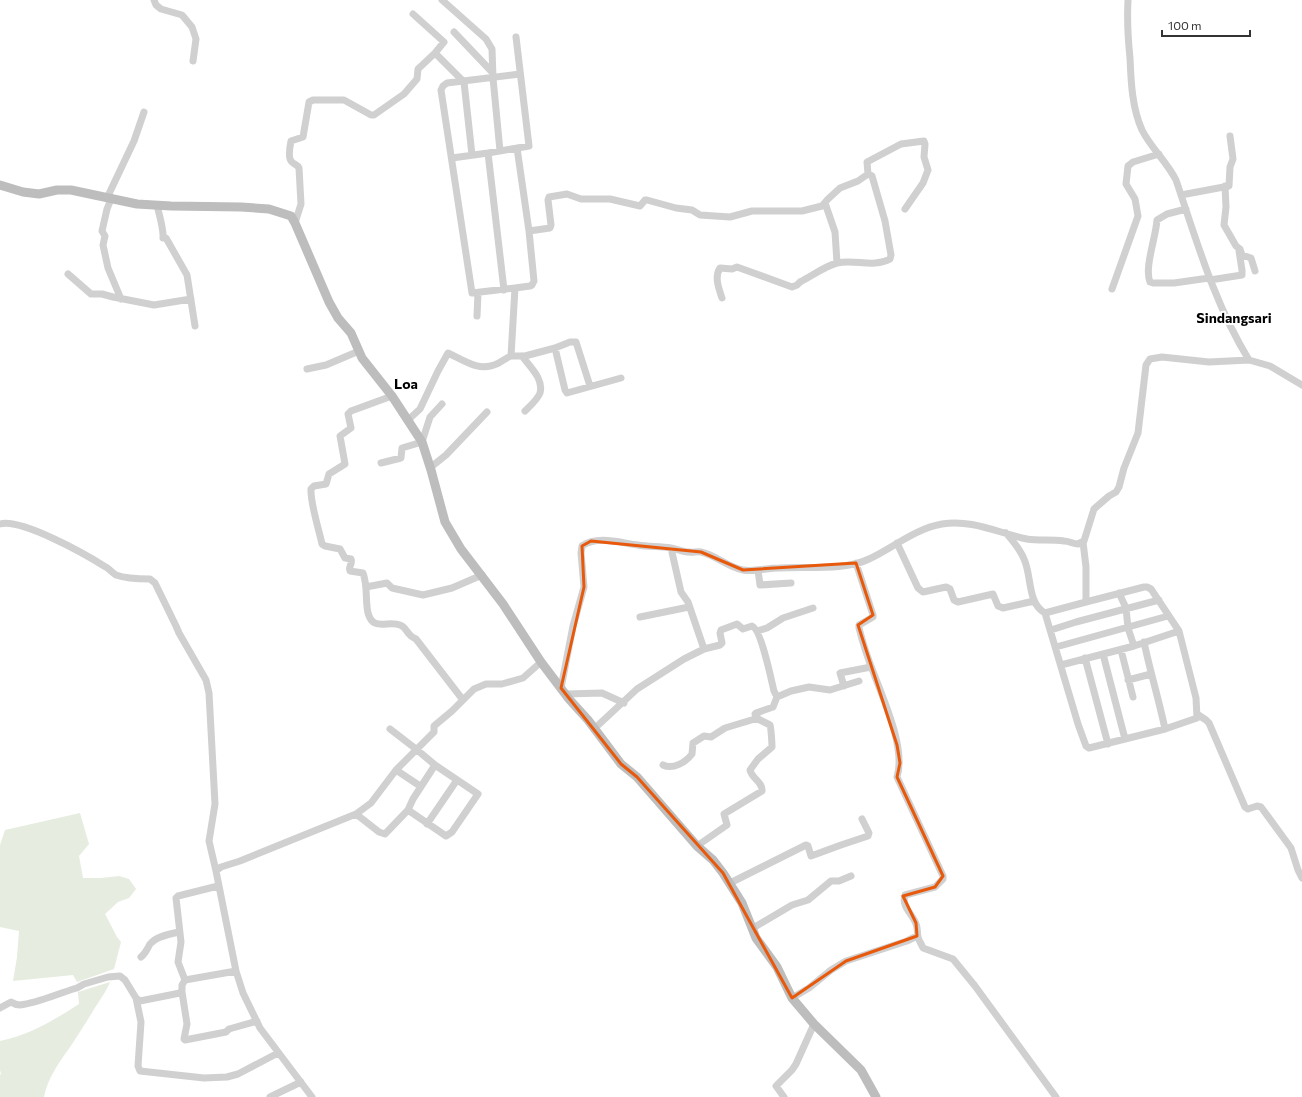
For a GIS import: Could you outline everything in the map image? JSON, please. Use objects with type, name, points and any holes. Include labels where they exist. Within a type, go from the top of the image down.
[{"type":"street","points":[[154,0],[156,5],[162,9],[182,15],[192,27],[196,38],[193,61]]},
{"type":"street","points":[[442,0],[486,39],[492,49],[500,150]]},
{"type":"street","points":[[1128,0],[1127,17],[1131,72],[1137,118],[1143,132],[1170,169],[1181,195],[1210,279],[1234,336],[1249,360]]},
{"type":"street","points":[[295,223],[301,202],[299,168],[290,159],[290,141],[303,137],[309,102],[313,100],[344,100],[369,115],[374,115],[404,94],[416,80],[418,70],[444,42],[413,14]]},
{"type":"street","points":[[454,32],[493,75]]},
{"type":"street","points":[[452,158],[529,146],[516,37]]},
{"type":"street","points":[[435,53],[464,82],[472,155]]},
{"type":"street","points":[[517,148],[529,231],[534,283],[530,286],[472,293],[442,90],[443,86],[447,84],[464,82],[493,75],[520,74]]},
{"type":"street","points":[[122,299],[109,270],[103,246],[105,236],[102,231],[109,198],[132,142],[134,142],[144,112]]},
{"type":"street","points":[[1181,195],[1230,185],[1230,167],[1233,160],[1230,136]]},
{"type":"street","points":[[722,298],[718,286],[718,271],[720,268],[732,269],[737,267],[791,287],[798,285],[800,282],[837,263],[881,263],[891,258],[884,218],[872,176],[868,174],[867,164],[868,161],[902,144],[922,141],[925,142],[924,157],[928,170],[923,183],[905,209]]},
{"type":"street","points":[[488,153],[504,290]]},
{"type":"street","points":[[1112,289],[1138,216],[1135,199],[1126,184],[1128,166],[1133,162],[1159,154]]},
{"type":"street","points":[[529,231],[548,228],[551,226],[548,203],[550,197],[567,194],[581,199],[610,199],[640,206],[645,200],[647,200],[676,208],[692,210],[700,215],[730,216],[752,211],[802,211],[820,207],[840,188],[858,181],[868,174]]},
{"type":"street","points":[[0,185],[23,192],[39,194],[56,190],[71,190],[137,204],[171,206],[227,206],[269,209],[291,216],[328,302],[338,318],[351,333],[359,351],[371,370],[392,396],[422,442],[445,522],[461,549],[503,604],[541,662],[621,764],[638,777],[697,846],[713,860],[730,883],[742,903],[756,938],[777,967],[792,998],[814,1024],[861,1070],[876,1097]]},
{"type":"street","points":[[1225,186],[1226,207],[1224,224],[1243,255],[1250,257],[1255,271]]},
{"type":"street","points":[[825,203],[835,232],[837,263]]},
{"type":"street","points":[[157,205],[164,233],[163,238],[166,238],[187,275],[195,326]]},
{"type":"street","points":[[1186,209],[1167,214],[1157,220],[1149,261],[1150,282],[1174,283],[1242,275],[1237,247]]},
{"type":"street","points":[[68,274],[90,294],[102,294],[157,306],[191,299]]},
{"type":"street","points":[[511,356],[515,288]]},
{"type":"street","points":[[477,316],[478,293]]},
{"type":"street","points":[[408,420],[420,409],[448,353],[476,366],[484,367],[494,366],[511,356],[522,356],[555,348],[570,342],[576,342],[590,386]]},
{"type":"street","points":[[555,348],[566,392],[569,393],[621,378]]},
{"type":"street","points":[[307,369],[326,365],[359,351]]},
{"type":"street","points":[[522,356],[538,377],[540,382],[540,394],[525,411]]},
{"type":"street","points":[[1086,602],[1086,568],[1083,542],[1094,509],[1116,492],[1119,487],[1124,468],[1138,433],[1146,365],[1150,359],[1162,357],[1209,362],[1249,360],[1270,366],[1302,385]]},
{"type":"street","points":[[392,396],[349,412],[348,415],[351,429],[340,436],[344,464],[329,474],[326,484],[313,486],[311,491],[322,544],[340,549],[345,558],[351,559],[350,571],[363,573],[366,587],[368,614],[372,620],[378,624],[397,624],[405,628],[409,634],[416,639],[463,700]]},
{"type":"street","points":[[422,442],[430,417],[442,404]]},
{"type":"street","points":[[431,470],[431,468],[446,456],[487,412]]},
{"type":"street","points":[[381,463],[401,458],[402,448],[422,442]]},
{"type":"street","points":[[0,524],[19,524],[49,536],[106,566],[115,575],[138,579],[150,579],[155,583],[179,633],[206,680],[209,693],[215,804],[209,841],[236,971],[243,993],[260,1028],[312,1097]]},
{"type":"street","points":[[564,691],[573,626],[584,587],[581,553],[582,546],[591,542],[616,541],[671,548],[689,552],[701,552],[715,557],[727,565],[743,570],[758,570],[840,566],[856,563],[868,560],[897,543],[928,528],[943,524],[977,524],[1033,540],[1065,541],[1078,544],[1083,542]]},
{"type":"street","points":[[1005,532],[1016,545],[1025,561],[1034,601],[1045,613],[1084,744],[1089,748],[1108,744],[1165,729],[1197,718],[1196,698],[1179,631],[1159,600],[1147,586],[1045,613]]},
{"type":"street","points":[[897,543],[918,588],[923,592],[946,587],[950,589],[954,600],[958,602],[993,594],[998,606],[1003,608],[1034,601]]},
{"type":"street","points":[[671,548],[681,592],[688,602],[704,649]]},
{"type":"street","points":[[856,563],[873,615],[873,617],[859,625],[859,628],[871,667],[888,710],[897,745],[900,763],[897,777],[943,876],[943,879],[935,887],[905,895],[904,899],[906,908],[916,923],[918,928],[917,936],[924,948],[953,959],[975,986],[1056,1097]]},
{"type":"street","points":[[758,570],[760,585],[791,583]]},
{"type":"street","points":[[366,587],[387,583],[392,588],[423,595],[452,588],[482,575]]},
{"type":"street","points":[[1119,593],[1126,608],[1128,628],[1134,646]]},
{"type":"street","points":[[1051,630],[1159,600]]},
{"type":"street","points":[[640,617],[689,608]]},
{"type":"street","points":[[757,632],[768,628],[783,618],[813,608]]},
{"type":"street","points":[[1056,647],[1168,616]]},
{"type":"street","points":[[594,729],[637,688],[680,661],[704,649],[721,644],[721,630],[736,624],[739,624],[743,629],[753,626],[757,632],[777,698]]},
{"type":"street","points":[[1061,665],[1121,650],[1179,631]]},
{"type":"street","points":[[1144,642],[1151,674],[1159,699],[1165,729]]},
{"type":"street","points":[[1121,650],[1133,697]]},
{"type":"street","points":[[1103,654],[1125,739]]},
{"type":"street","points":[[1085,658],[1108,744]]},
{"type":"street","points":[[216,871],[221,867],[240,861],[356,814],[371,803],[396,770],[434,732],[434,726],[452,711],[474,688],[490,683],[502,684],[523,678],[541,662]]},
{"type":"street","points":[[844,686],[840,673],[871,667]]},
{"type":"street","points":[[1128,680],[1151,674]]},
{"type":"street","points":[[697,846],[727,825],[724,814],[762,791],[762,787],[751,774],[750,770],[759,758],[772,747],[770,736],[771,728],[770,725],[755,716],[756,713],[773,707],[777,698],[791,691],[809,687],[830,690],[859,681]]},
{"type":"street","points":[[564,691],[602,693],[624,702]]},
{"type":"street","points":[[1197,714],[1209,723],[1245,807],[1248,809],[1257,806],[1261,807],[1291,848],[1302,878]]},
{"type":"street","points":[[663,765],[669,767],[689,758],[692,754],[693,743],[702,737],[711,737],[726,728],[758,718]]},
{"type":"street","points":[[390,729],[435,765],[478,794],[448,836],[443,836],[408,810]]},
{"type":"street","points":[[356,814],[379,832],[385,834],[408,810],[412,799],[435,765]]},
{"type":"street","points":[[396,770],[420,786]]},
{"type":"street","points":[[427,824],[456,780]]},
{"type":"street","points":[[730,883],[806,845],[808,846],[811,856],[868,836],[869,833],[862,819]]},
{"type":"street","points":[[753,928],[792,905],[808,900],[832,881],[839,881],[851,876]]},
{"type":"street","points":[[186,980],[178,962],[181,942],[177,897],[218,886]]},
{"type":"street","points":[[141,957],[152,942],[157,938],[179,932]]},
{"type":"street","points":[[792,998],[809,988],[830,970],[846,961],[907,941],[917,936]]},
{"type":"street","points":[[236,971],[186,980],[182,985],[187,1022],[184,1039],[226,1032],[229,1029],[257,1021]]},
{"type":"street","points":[[0,1008],[11,1002],[15,1005],[20,1005],[78,988],[84,984],[108,977],[120,976],[124,978],[136,998],[141,1024],[138,1068],[142,1072],[204,1078],[230,1077],[278,1053]]},
{"type":"street","points":[[136,998],[140,1001],[182,992]]},
{"type":"street","points":[[784,1097],[776,1086],[796,1064],[814,1024]]},
{"type":"street","points":[[270,1097],[301,1082]]},
{"type":"highlighted area","points":[[591,541],[701,552],[743,570],[856,563],[873,615],[858,625],[897,745],[900,763],[897,777],[943,876],[935,887],[903,896],[916,923],[917,936],[846,961],[792,998],[723,873],[637,777],[621,764],[561,688],[584,587],[582,546]]},
{"type":"shaded area","points":[[80,813],[89,844],[79,856],[83,878],[119,876],[129,879],[136,889],[129,898],[118,902],[105,914],[121,942],[114,969],[77,982],[73,975],[13,981],[19,931],[0,927],[0,845],[5,830]]},
{"type":"shaded area","points":[[110,982],[78,1035],[53,1072],[44,1097],[0,1097],[0,1041],[32,1031],[51,1021],[79,1004],[78,992]]},
{"type":"district","name":"Sindangsari","points":[[1234,318]]},
{"type":"district","name":"Loa","points":[[406,384]]}]
